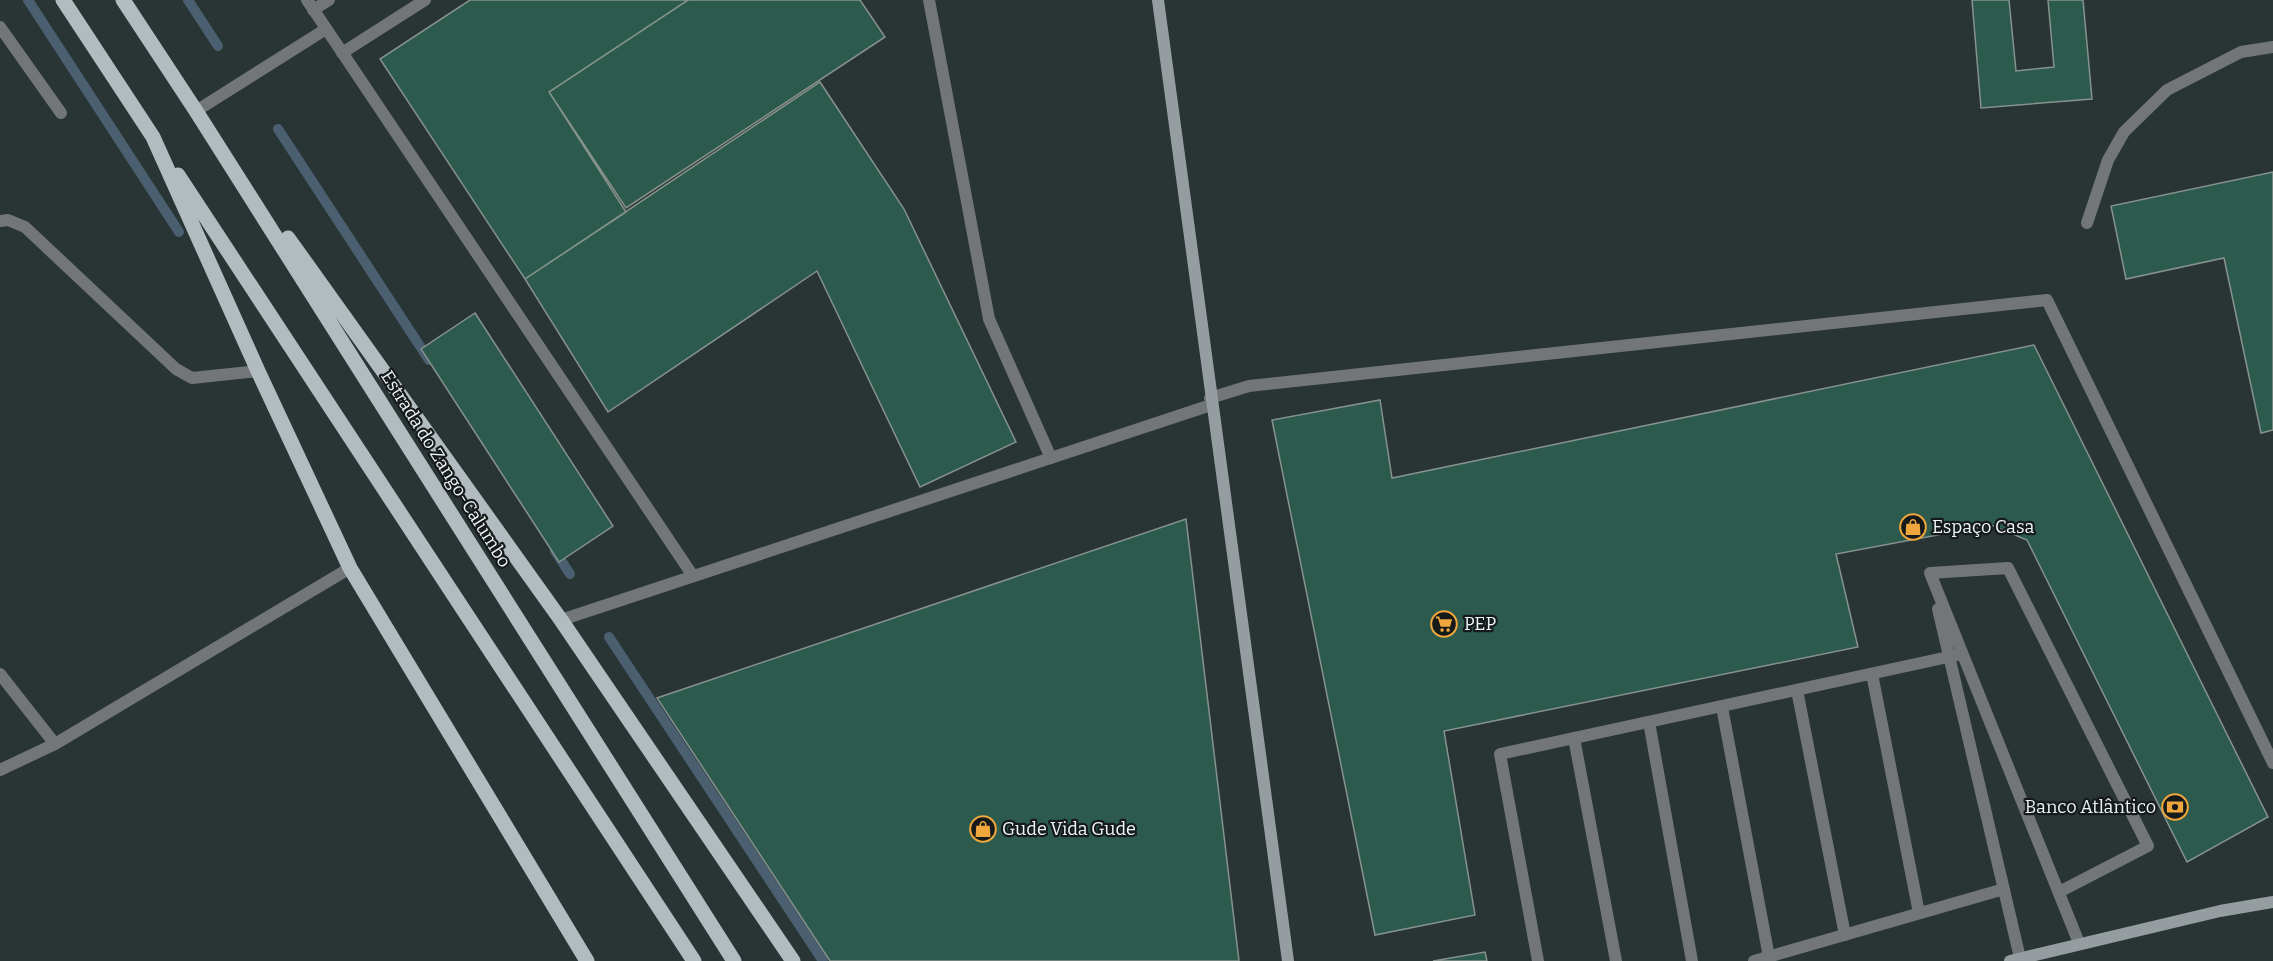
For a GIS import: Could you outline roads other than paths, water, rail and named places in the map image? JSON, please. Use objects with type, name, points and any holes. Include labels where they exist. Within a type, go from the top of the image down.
[{"type":"main road","points":[[63,0],[694,961]]},
{"type":"main road","name":"Estrada do Zango-Calumbo","points":[[123,0],[196,111],[734,961]]},
{"type":"main road","points":[[196,111],[561,620],[793,961]]},
{"type":"main road","points":[[153,137],[350,568],[587,961]]},
{"type":"street","points":[[329,0],[310,5],[693,576]]},
{"type":"street","points":[[342,53],[425,0]]},
{"type":"street","points":[[929,0],[989,319],[1052,458]]},
{"type":"street","points":[[1158,0],[1210,402],[1288,961]]},
{"type":"street","points":[[0,27],[61,113]]},
{"type":"street","points":[[196,111],[326,30]]},
{"type":"street","points":[[2087,223],[2108,160],[2124,132],[2167,90],[2241,52],[2273,47]]},
{"type":"street","points":[[0,221],[8,220],[25,227],[176,369],[192,378],[258,371]]},
{"type":"street","points":[[561,620],[1052,458],[1249,386],[2047,300],[2273,763]]},
{"type":"street","points":[[0,770],[55,744],[350,568]]},
{"type":"street","points":[[1930,573],[2008,568],[2148,846],[2059,892]]},
{"type":"street","points":[[1930,573],[2079,943]]},
{"type":"street","points":[[1930,573],[2004,890],[2015,959],[2049,956],[2079,943],[2220,911],[2273,902]]},
{"type":"street","points":[[1538,961],[1500,754],[1962,654]]},
{"type":"street","points":[[0,674],[55,744]]},
{"type":"street","points":[[1872,674],[1919,913]]},
{"type":"street","points":[[1797,690],[1845,935]]},
{"type":"street","points":[[1722,707],[1768,957]]},
{"type":"street","points":[[1649,722],[1692,961]]},
{"type":"street","points":[[1574,738],[1616,961]]},
{"type":"street","points":[[1754,961],[2004,890]]},
{"type":"waterway","points":[[28,0],[179,232]]},
{"type":"waterway","points":[[188,0],[218,46]]},
{"type":"waterway","points":[[278,129],[429,360]]},
{"type":"waterway","points":[[555,551],[570,574]]},
{"type":"waterway","points":[[609,637],[823,961]]},
{"type":"place","name":"Espaço Casa","points":[[1913,527]]},
{"type":"place","name":"PEP","points":[[1444,624]]},
{"type":"place","name":"Banco Atlântico","points":[[2175,807]]},
{"type":"place","name":"Gude Vida Gude","points":[[983,829]]}]
